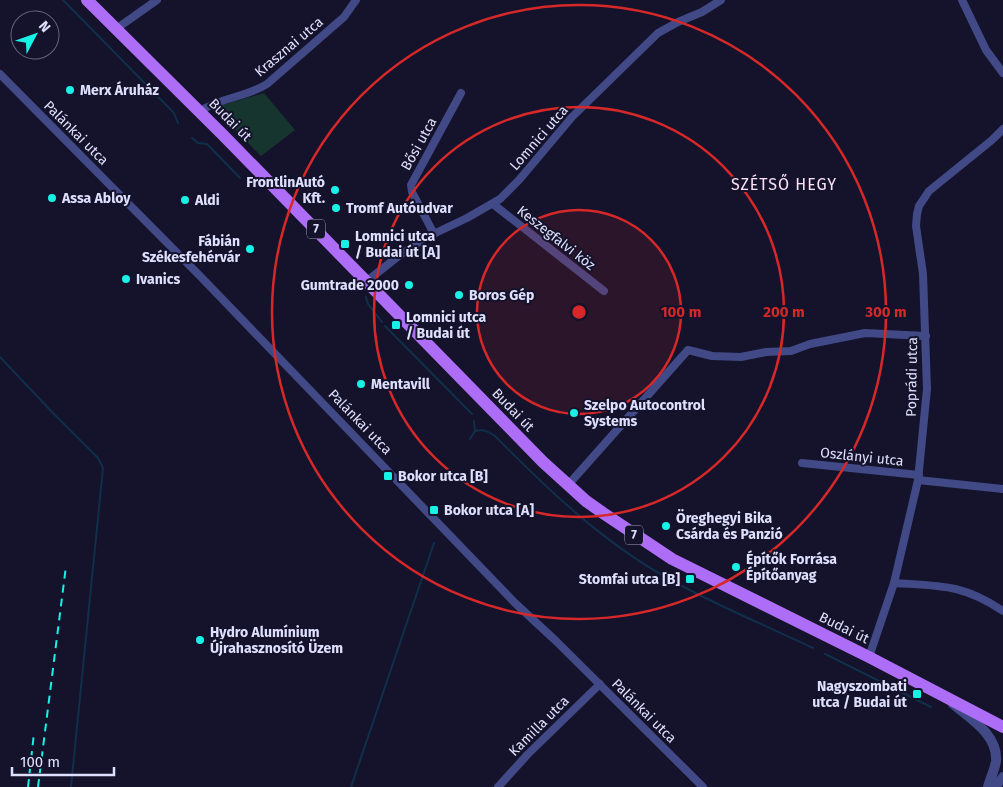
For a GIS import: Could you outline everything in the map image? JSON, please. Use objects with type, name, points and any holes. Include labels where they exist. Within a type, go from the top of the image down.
[{"type":"main road","name":"Budai út","points":[[87,0],[200,111],[543,462],[614,522],[672,559],[869,657],[1003,727]]},
{"type":"street","points":[[116,29],[157,0]]},
{"type":"street","name":"Krasznai utca","points":[[200,111],[212,104],[253,92],[267,84],[344,17],[356,0]]},
{"type":"street","name":"Lomnici utca","points":[[367,281],[396,258],[434,234],[493,204],[519,180],[572,117],[658,33],[702,12],[721,0]]},
{"type":"street","points":[[962,0],[986,50],[1003,73]]},
{"type":"street","name":"Palánkai utca","points":[[0,74],[206,282],[516,602],[703,787]]},
{"type":"street","name":"Bősi utca","points":[[434,234],[412,192],[411,185],[461,93]]},
{"type":"street","name":"Poprádi utca","points":[[869,657],[894,583],[918,478],[927,389],[923,274],[916,226],[919,206],[934,186],[1003,129]]},
{"type":"street","name":"Keszegfalvi köz","points":[[493,204],[604,291]]},
{"type":"street","points":[[568,485],[688,350],[712,356],[741,357],[766,352],[791,352],[810,344],[864,333],[926,336]]},
{"type":"street","name":"Oszlányi utca","points":[[802,464],[1003,489]]},
{"type":"street","points":[[894,583],[939,585],[954,588],[971,593],[1003,611]]},
{"type":"street","name":"Kamilla utca","points":[[498,787],[528,754],[600,684]]},
{"type":"street","points":[[941,694],[986,733],[994,744],[996,761],[991,787]]},
{"type":"street","points":[[991,787],[1003,765]]},
{"type":"street","points":[[991,787],[1003,777]]},
{"type":"green space","points":[[264,93],[295,130],[261,156],[216,110],[216,107]]},
{"type":"waterway","points":[[63,0],[174,113],[178,123]]},
{"type":"waterway","points":[[192,138],[198,143],[207,144],[240,178]]},
{"type":"waterway","points":[[366,297],[368,304],[382,322]]},
{"type":"waterway","points":[[385,326],[472,414]]},
{"type":"waterway","points":[[0,357],[98,458],[103,468],[71,787]]},
{"type":"waterway","points":[[474,421],[475,431]]},
{"type":"waterway","points":[[470,439],[475,431],[478,430],[495,436],[537,478],[582,518],[629,554],[654,570],[713,602],[813,648]]},
{"type":"waterway","points":[[351,787],[434,543]]},
{"type":"waterway","points":[[825,654],[931,707]]},
{"type":"railway","points":[[38,787],[66,566]]},
{"type":"railway","points":[[28,787],[34,733]]},
{"type":"place","name":"Merx Áruház","points":[[70,90]]},
{"type":"place","name":"FrontlinAutó Kft.","points":[[335,190]]},
{"type":"place","name":"Assa Abloy","points":[[52,198]]},
{"type":"place","name":"Aldi","points":[[185,200]]},
{"type":"place","name":"Tromf Autóudvar","points":[[336,208]]},
{"type":"place","name":"Lomnici utca / Budai út [A]","points":[[345,244]]},
{"type":"place","name":"Fábián Székesfehérvár","points":[[250,249]]},
{"type":"place","name":"Ivanics","points":[[126,279]]},
{"type":"place","name":"Gumtrade 2000","points":[[409,285]]},
{"type":"place","name":"Boros Gép","points":[[459,295]]},
{"type":"place","name":"Lomnici utca / Budai út","points":[[396,325]]},
{"type":"place","name":"Mentavill","points":[[361,384]]},
{"type":"place","name":"Szelpo Autocontrol Systems","points":[[574,413]]},
{"type":"place","name":"Bokor utca [B]","points":[[388,476]]},
{"type":"place","name":"Bokor utca [A]","points":[[434,510]]},
{"type":"place","name":"Öreghegyi Bika Csárda és Panzió","points":[[666,526]]},
{"type":"place","name":"Építők Forrása Építőanyag","points":[[736,567]]},
{"type":"place","name":"Stomfai utca [B]","points":[[690,579]]},
{"type":"place","name":"Hydro Alumínium Újrahasznosító Üzem","points":[[200,640]]},
{"type":"place","name":"Nagyszombati utca / Budai út","points":[[917,694]]},
{"type":"district","name":"SZÉTSŐ HEGY","points":[[784,184]]}]
